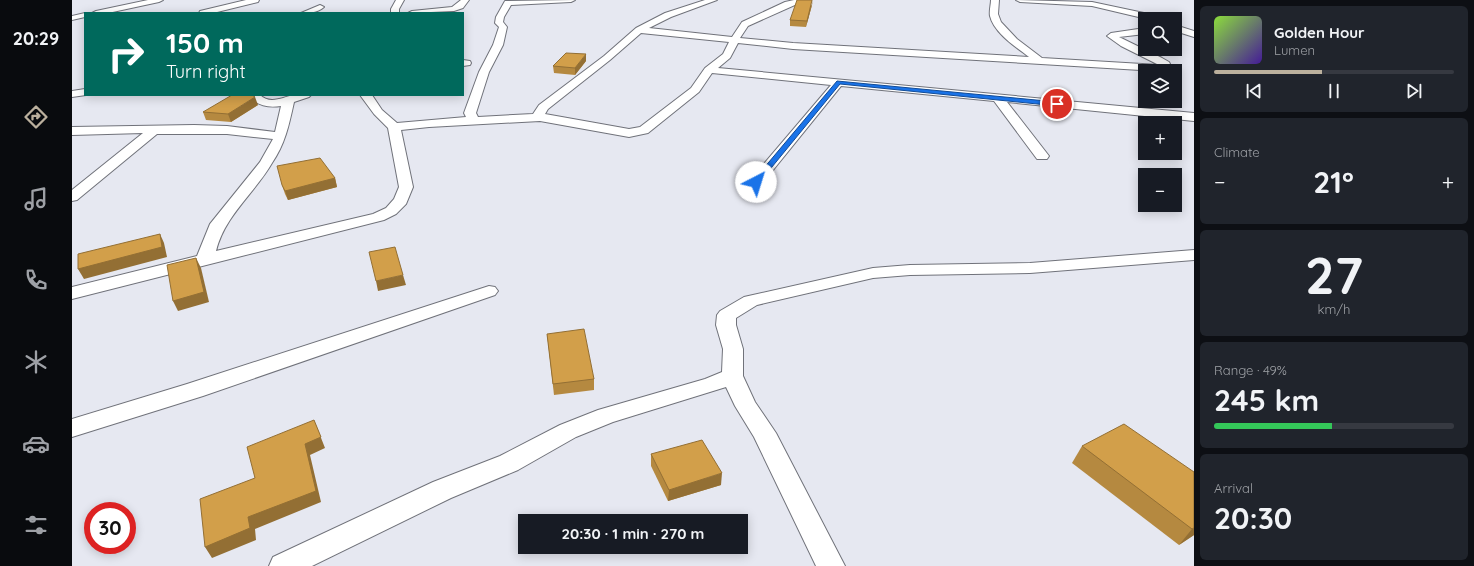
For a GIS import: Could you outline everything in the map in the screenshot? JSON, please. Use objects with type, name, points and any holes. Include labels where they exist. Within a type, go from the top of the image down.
[{"type":"street","points":[[101,12],[159,0]]},
{"type":"street","points":[[207,12],[255,0]]},
{"type":"street","points":[[395,12],[400,0]]},
{"type":"street","points":[[422,12],[454,9],[460,6],[465,0]]},
{"type":"street","points":[[473,120],[470,113],[484,72],[498,45],[503,27],[499,23],[500,17],[508,3],[571,0]]},
{"type":"street","points":[[537,117],[543,107],[639,30],[668,15],[713,0]]},
{"type":"street","points":[[394,127],[473,120],[537,117],[557,119],[629,133],[644,130],[687,98],[695,90],[709,70],[727,56],[737,35],[745,24],[788,4],[802,0]]},
{"type":"street","points":[[995,0],[994,16],[998,24],[1020,46],[1040,61]]},
{"type":"street","points":[[1020,0],[1090,2],[1138,14]]},
{"type":"street","points":[[308,12],[320,7]]},
{"type":"street","points":[[72,18],[84,15]]},
{"type":"street","points":[[1182,27],[1194,34]]},
{"type":"street","points":[[639,30],[825,48],[1158,68],[1166,66],[1160,61],[1148,56]]},
{"type":"street","points":[[1138,33],[1111,36],[1129,48],[1138,52]]},
{"type":"street","points":[[709,70],[1194,117]]},
{"type":"street","points":[[756,182],[839,82]]},
{"type":"street","points":[[72,94],[84,92]]},
{"type":"street","points":[[255,96],[261,102],[276,103],[288,102],[303,96]]},
{"type":"street","points":[[72,293],[378,217],[391,211],[402,201],[406,187],[394,127],[378,112],[367,96]]},
{"type":"street","points":[[997,97],[1042,156]]},
{"type":"street","points":[[205,259],[209,244],[218,224],[266,163],[280,136],[288,102]]},
{"type":"street","points":[[72,197],[151,132],[156,130]]},
{"type":"street","points":[[72,131],[228,130],[280,136]]},
{"type":"street","points":[[831,566],[764,433],[746,406],[732,376],[733,349],[726,325],[727,315],[751,301],[873,273],[910,270],[1030,268],[1194,254]]},
{"type":"street","points":[[72,428],[195,390],[489,291]]},
{"type":"street","points":[[283,566],[442,490],[509,463],[568,432],[606,416],[705,387],[732,376]]},
{"type":"building","points":[[797,0],[812,0],[807,21],[790,20]]},
{"type":"building","points":[[566,53],[586,54],[575,68],[553,66]]},
{"type":"building","points":[[230,96],[255,97],[228,114],[203,112]]},
{"type":"building","points":[[320,158],[335,178],[285,191],[277,166]]},
{"type":"building","points":[[160,234],[162,247],[78,269],[78,254]]},
{"type":"building","points":[[395,247],[403,275],[376,281],[369,252]]},
{"type":"building","points":[[196,258],[204,292],[173,301],[167,265]]},
{"type":"building","points":[[584,329],[594,379],[553,384],[547,334]]},
{"type":"building","points":[[314,420],[321,437],[305,444],[316,491],[248,517],[250,528],[205,547],[200,499],[255,478],[247,447]]},
{"type":"building","points":[[1124,424],[1194,472],[1194,528],[1192,529],[1082,446]]},
{"type":"building","points":[[702,440],[722,473],[669,490],[651,454]]},
{"type":"route","points":[[756,182],[839,82],[1057,104]]}]
